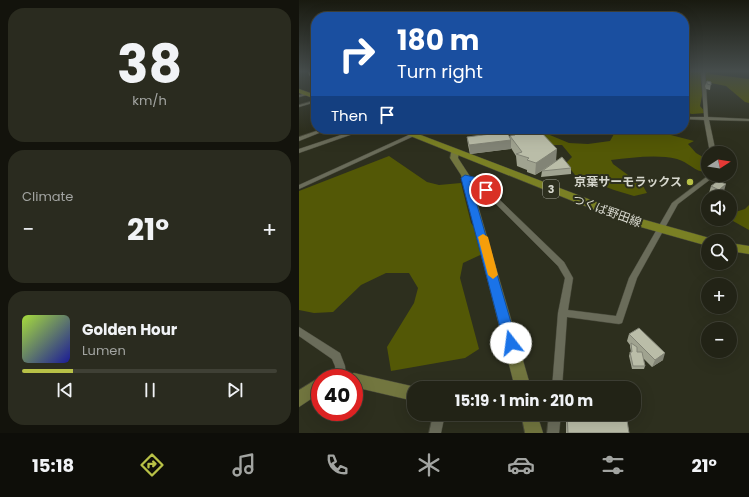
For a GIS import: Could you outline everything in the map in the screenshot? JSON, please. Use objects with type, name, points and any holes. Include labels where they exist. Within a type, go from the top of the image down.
[{"type":"main road","points":[[301,93],[311,96]]},
{"type":"main road","name":"つくば野田線","points":[[413,135],[602,210],[661,230],[701,240]]},
{"type":"main road","points":[[737,248],[749,250]]},
{"type":"street","points":[[704,91],[706,119],[712,146]]},
{"type":"street","points":[[299,106],[311,102]]},
{"type":"street","points":[[689,118],[749,120]]},
{"type":"street","points":[[299,139],[313,134]]},
{"type":"street","points":[[299,151],[348,134]]},
{"type":"street","points":[[299,186],[418,134]]},
{"type":"street","points":[[455,151],[454,158],[465,178],[480,224],[521,381]]},
{"type":"street","points":[[465,178],[475,179],[561,264],[569,278],[563,313],[558,381]]},
{"type":"street","points":[[563,313],[619,320],[633,278],[675,204],[704,182]]},
{"type":"street","points":[[299,331],[336,356],[341,369]]},
{"type":"street","points":[[363,382],[407,391]]},
{"type":"street","points":[[299,399],[311,390]]},
{"type":"street","points":[[435,433],[438,421]]},
{"type":"street","points":[[531,421],[534,433]]},
{"type":"street","points":[[553,433],[554,421]]},
{"type":"shaded area","points":[[689,91],[703,91],[700,106],[706,113],[689,113]]},
{"type":"shaded area","points":[[732,91],[749,91],[749,103],[745,102]]},
{"type":"shaded area","points":[[528,134],[547,134],[569,143],[588,144],[610,141],[614,134],[667,134],[694,141],[688,144],[696,153],[701,156],[701,172],[677,159],[644,157],[611,160],[613,164],[643,186],[647,193],[634,196],[575,175],[566,163],[572,157],[562,145],[553,145],[540,135]]},
{"type":"shaded area","points":[[389,156],[427,182],[439,185],[461,183],[471,223],[491,250],[463,263],[460,278],[479,349],[465,358],[391,371],[387,347],[414,303],[418,288],[409,273],[386,273],[361,285],[333,312],[314,313],[299,310],[299,191]]},
{"type":"shaded area","points":[[749,205],[749,230],[737,223],[737,211],[745,209]]},
{"type":"building","points":[[491,134],[508,134],[511,140],[469,145],[467,137]]},
{"type":"building","points":[[514,134],[543,134],[557,149],[536,163],[527,160],[529,158],[516,154],[522,152],[510,136],[515,135]]},
{"type":"building","points":[[562,157],[571,168],[542,171]]},
{"type":"building","points":[[717,182],[726,184],[719,190],[711,186]]},
{"type":"building","points":[[639,328],[665,353],[655,360],[629,334]]},
{"type":"building","points":[[631,343],[637,347],[637,352],[642,352],[645,366],[633,366],[630,352],[632,352]]},
{"type":"building","points":[[567,421],[627,421],[629,433],[568,433]]},
{"type":"slow traffic","points":[[483,237],[493,275]]},
{"type":"place","name":"京葉サーモラックス","points":[[690,182]]},
{"type":"route","points":[[486,190],[475,179],[471,177],[465,178],[480,224],[511,343]]}]
